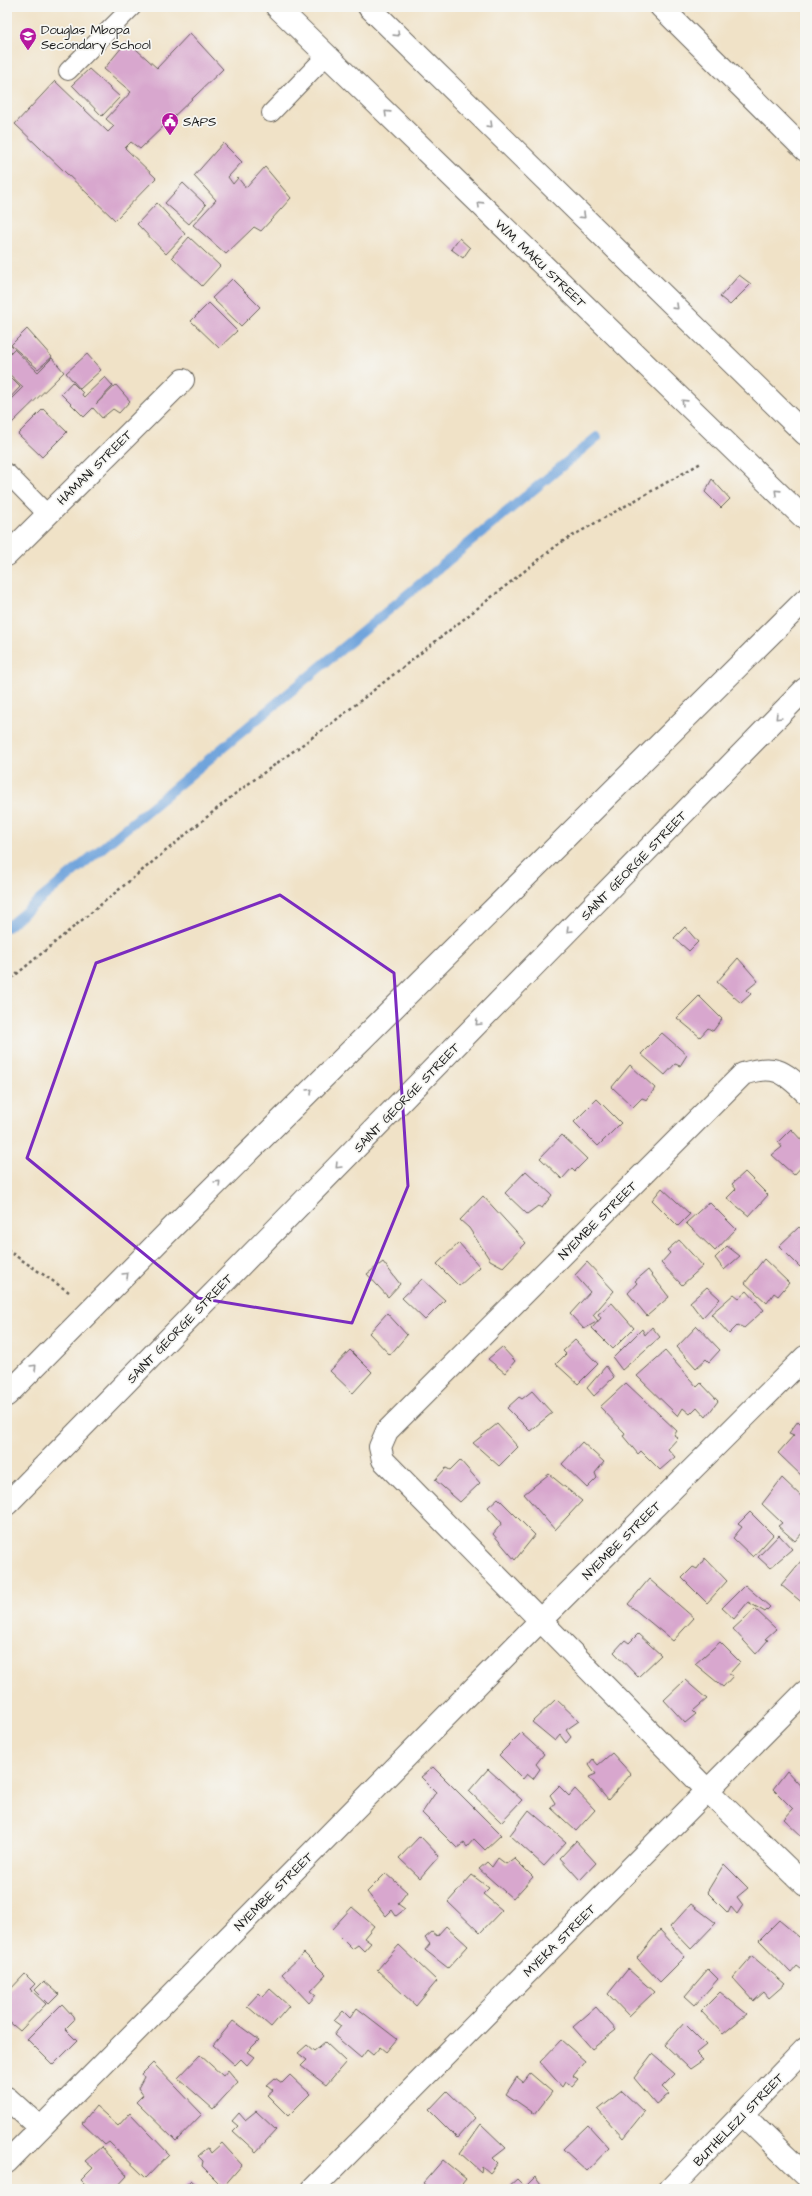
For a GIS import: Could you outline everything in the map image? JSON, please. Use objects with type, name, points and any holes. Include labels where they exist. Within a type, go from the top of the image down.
[{"type":"street","name":"W.M. MAKU STREET","points":[[277,7],[805,519]]},
{"type":"street","points":[[369,7],[805,434]]},
{"type":"street","points":[[661,7],[805,150]]},
{"type":"street","name":"HAMANI STREET","points":[[7,555],[183,380]]},
{"type":"street","points":[[7,1395],[170,1230],[805,600]]},
{"type":"street","name":"SAINT GEORGE STREET","points":[[7,1504],[805,689]]},
{"type":"street","name":"NYEMBE STREET","points":[[540,1621],[383,1460],[380,1454],[382,1439],[386,1431],[743,1074],[760,1068],[770,1069],[783,1073],[805,1092]]},
{"type":"street","name":"NYEMBE STREET","points":[[7,2162],[540,1621],[805,1357]]},
{"type":"street","points":[[540,1621],[707,1790],[805,1885]]},
{"type":"street","name":"MYEKA STREET","points":[[313,2189],[805,1692]]},
{"type":"street","name":"BUTHELEZI STREET","points":[[670,2189],[805,2049]]},
{"type":"street","points":[[7,2098],[40,2128]]},
{"type":"street","points":[[742,2114],[805,2175]]},
{"type":"lane","points":[[68,71],[132,7]]},
{"type":"lane","points":[[270,113],[327,55]]},
{"type":"lane","points":[[7,473],[47,514]]},
{"type":"path","points":[[7,982],[236,793],[336,720],[560,543],[701,463]]},
{"type":"path","points":[[7,1250],[71,1294]]},
{"type":"highlighted area","points":[[280,895],[394,973],[408,1186],[352,1323],[198,1298],[27,1158],[96,963]]},
{"type":"building","points":[[190,33],[223,69],[140,149],[131,142],[125,148],[156,178],[115,220],[15,124],[55,81],[108,132],[114,126],[106,119],[131,92],[104,69],[127,41],[157,68]]},
{"type":"building","points":[[89,69],[120,97],[102,116],[72,85]]},
{"type":"building","points":[[223,143],[242,162],[228,177],[233,184],[238,178],[246,188],[265,167],[291,198],[261,231],[254,227],[226,254],[193,225],[216,200],[194,176]]},
{"type":"building","points":[[183,183],[206,205],[189,224],[165,203]]},
{"type":"building","points":[[157,203],[185,234],[166,254],[137,224]]},
{"type":"building","points":[[189,237],[220,266],[202,286],[172,257]]},
{"type":"building","points":[[459,238],[470,248],[463,258],[451,249]]},
{"type":"building","points":[[739,275],[751,284],[730,305],[720,297]]},
{"type":"building","points":[[232,279],[260,307],[241,326],[212,298]]},
{"type":"building","points":[[209,303],[237,331],[219,348],[191,321]]},
{"type":"building","points":[[27,329],[52,357],[38,369],[11,345]]},
{"type":"building","points":[[14,349],[38,372],[52,358],[64,372],[10,425],[7,422],[7,403],[23,387],[7,372],[7,356]]},
{"type":"building","points":[[87,354],[101,370],[80,389],[66,373]]},
{"type":"building","points":[[7,374],[20,387],[7,401]]},
{"type":"building","points":[[105,377],[113,386],[96,404],[116,385],[130,401],[119,413],[113,409],[102,418],[93,408],[84,417],[61,394],[72,382],[83,393],[82,395],[84,397]]},
{"type":"building","points":[[43,409],[67,432],[42,457],[18,434]]},
{"type":"building","points":[[712,479],[730,499],[721,508],[705,492]]},
{"type":"building","points":[[685,927],[698,942],[689,951],[674,938]]},
{"type":"building","points":[[738,958],[758,981],[747,990],[751,994],[741,1003],[717,982]]},
{"type":"building","points":[[699,996],[722,1019],[713,1031],[708,1028],[700,1037],[677,1018]]},
{"type":"building","points":[[662,1033],[687,1055],[680,1066],[675,1064],[665,1075],[641,1054]]},
{"type":"building","points":[[630,1065],[655,1088],[647,1100],[642,1098],[633,1107],[612,1087]]},
{"type":"building","points":[[597,1099],[621,1123],[598,1146],[574,1122]]},
{"type":"building","points":[[791,1129],[805,1144],[805,1163],[794,1175],[772,1155],[782,1147],[778,1142]]},
{"type":"building","points":[[562,1135],[587,1159],[575,1171],[572,1168],[562,1179],[540,1158]]},
{"type":"building","points":[[526,1171],[552,1195],[542,1208],[538,1206],[527,1214],[505,1193]]},
{"type":"building","points":[[745,1172],[768,1195],[749,1216],[727,1198],[736,1189],[732,1184]]},
{"type":"building","points":[[662,1188],[690,1214],[678,1226],[652,1200]]},
{"type":"building","points":[[483,1196],[526,1243],[503,1267],[490,1260],[469,1228],[460,1220]]},
{"type":"building","points":[[709,1202],[736,1229],[715,1251],[686,1223]]},
{"type":"building","points":[[799,1227],[805,1232],[805,1261],[800,1267],[779,1246]]},
{"type":"building","points":[[679,1240],[703,1266],[682,1285],[661,1263],[670,1253],[667,1250]]},
{"type":"building","points":[[459,1243],[480,1267],[459,1286],[437,1264]]},
{"type":"building","points":[[727,1246],[740,1256],[724,1270],[715,1258]]},
{"type":"building","points":[[764,1259],[789,1283],[778,1296],[774,1293],[767,1303],[745,1283]]},
{"type":"building","points":[[383,1262],[400,1284],[388,1297],[367,1274]]},
{"type":"building","points":[[587,1262],[614,1291],[593,1315],[598,1321],[584,1329],[570,1314],[590,1292],[575,1275]]},
{"type":"building","points":[[648,1270],[669,1297],[647,1316],[628,1293],[637,1283],[635,1281]]},
{"type":"building","points":[[422,1279],[445,1300],[425,1320],[402,1298]]},
{"type":"building","points":[[707,1287],[720,1299],[702,1318],[690,1302]]},
{"type":"building","points":[[747,1291],[764,1310],[744,1328],[738,1325],[729,1334],[711,1314],[734,1294],[739,1298]]},
{"type":"building","points":[[612,1303],[634,1328],[613,1349],[592,1328],[601,1318],[598,1314]]},
{"type":"building","points":[[387,1313],[407,1335],[390,1355],[369,1333]]},
{"type":"building","points":[[697,1326],[720,1350],[709,1362],[706,1359],[696,1368],[677,1347]]},
{"type":"building","points":[[652,1327],[660,1337],[622,1370],[613,1358],[642,1329],[645,1335]]},
{"type":"building","points":[[575,1340],[598,1364],[578,1384],[556,1364],[566,1354],[563,1351]]},
{"type":"building","points":[[502,1347],[515,1361],[505,1373],[488,1359]]},
{"type":"building","points":[[350,1350],[372,1372],[353,1393],[330,1371]]},
{"type":"building","points":[[665,1351],[697,1387],[701,1383],[718,1401],[706,1417],[697,1407],[690,1414],[683,1408],[678,1416],[637,1376]]},
{"type":"building","points":[[606,1366],[614,1377],[594,1396],[587,1388]]},
{"type":"building","points":[[626,1383],[677,1431],[674,1435],[678,1438],[668,1449],[675,1457],[660,1470],[641,1451],[638,1454],[623,1436],[625,1433],[600,1407]]},
{"type":"building","points":[[532,1391],[552,1413],[530,1431],[507,1408],[519,1397],[522,1399]]},
{"type":"building","points":[[798,1421],[805,1428],[805,1479],[778,1453],[794,1435],[789,1433]]},
{"type":"building","points":[[497,1424],[518,1447],[499,1466],[473,1443]]},
{"type":"building","points":[[582,1442],[604,1462],[595,1473],[597,1478],[587,1488],[562,1464]]},
{"type":"building","points":[[460,1460],[480,1483],[460,1502],[435,1480],[446,1468],[450,1470]]},
{"type":"building","points":[[549,1474],[582,1501],[555,1530],[524,1494]]},
{"type":"building","points":[[782,1478],[805,1500],[805,1530],[795,1541],[778,1526],[782,1523],[762,1504]]},
{"type":"building","points":[[498,1498],[535,1535],[515,1560],[493,1534],[502,1523],[488,1507]]},
{"type":"building","points":[[750,1512],[773,1535],[753,1557],[733,1538],[742,1527],[738,1524]]},
{"type":"building","points":[[779,1535],[792,1549],[770,1568],[758,1557]]},
{"type":"building","points":[[705,1558],[727,1581],[707,1603],[682,1578],[693,1567],[697,1569]]},
{"type":"building","points":[[801,1561],[805,1565],[805,1605],[781,1585]]},
{"type":"building","points":[[649,1579],[694,1618],[673,1641],[628,1604]]},
{"type":"building","points":[[745,1585],[770,1607],[765,1612],[748,1602],[734,1619],[722,1608]]},
{"type":"building","points":[[755,1609],[776,1629],[765,1639],[768,1640],[756,1654],[733,1629]]},
{"type":"building","points":[[638,1634],[661,1655],[638,1677],[614,1652],[625,1640],[629,1643]]},
{"type":"building","points":[[720,1642],[740,1662],[729,1674],[733,1676],[723,1687],[695,1664]]},
{"type":"building","points":[[685,1680],[707,1699],[693,1711],[696,1714],[685,1723],[664,1700]]},
{"type":"building","points":[[556,1699],[579,1721],[566,1730],[571,1737],[566,1743],[560,1735],[555,1741],[532,1722]]},
{"type":"building","points":[[521,1733],[544,1754],[536,1764],[540,1769],[533,1779],[527,1774],[523,1779],[499,1755]]},
{"type":"building","points":[[612,1753],[631,1774],[608,1800],[589,1777],[596,1774],[589,1764],[593,1759],[598,1765]]},
{"type":"building","points":[[433,1767],[501,1835],[485,1850],[474,1839],[467,1847],[464,1843],[457,1848],[422,1813],[436,1792],[421,1777]]},
{"type":"building","points":[[488,1769],[522,1800],[501,1822],[469,1791]]},
{"type":"building","points":[[787,1771],[805,1791],[805,1839],[784,1819],[793,1809],[773,1789]]},
{"type":"building","points":[[559,1786],[569,1796],[575,1789],[595,1810],[576,1831],[551,1808],[555,1803],[550,1795]]},
{"type":"building","points":[[529,1810],[566,1842],[544,1866],[510,1835]]},
{"type":"building","points":[[420,1836],[439,1856],[420,1878],[399,1858]]},
{"type":"building","points":[[576,1841],[596,1863],[580,1880],[560,1858]]},
{"type":"building","points":[[498,1858],[506,1864],[514,1858],[533,1877],[513,1899],[479,1869],[487,1862],[492,1867]]},
{"type":"building","points":[[724,1864],[748,1888],[737,1897],[743,1905],[737,1914],[731,1907],[728,1913],[707,1892]]},
{"type":"building","points":[[386,1873],[407,1892],[398,1904],[405,1909],[396,1916],[392,1910],[386,1916],[367,1892]]},
{"type":"building","points":[[472,1875],[489,1888],[483,1894],[502,1910],[480,1933],[448,1902]]},
{"type":"building","points":[[691,1904],[716,1923],[691,1949],[670,1927]]},
{"type":"building","points":[[352,1907],[374,1926],[364,1938],[371,1943],[364,1951],[358,1945],[352,1949],[332,1929]]},
{"type":"building","points":[[779,1920],[805,1942],[805,1972],[797,1966],[791,1973],[759,1940]]},
{"type":"building","points":[[446,1926],[468,1946],[448,1968],[425,1950],[430,1944],[425,1938],[432,1932],[437,1936]]},
{"type":"building","points":[[660,1930],[685,1957],[660,1982],[637,1958]]},
{"type":"building","points":[[399,1945],[437,1981],[416,2006],[377,1970]]},
{"type":"building","points":[[304,1953],[326,1975],[311,1991],[316,1995],[309,2003],[282,1974]]},
{"type":"building","points":[[752,1956],[785,1984],[769,1998],[764,1992],[754,2001],[733,1978]]},
{"type":"building","points":[[628,1969],[654,1992],[629,2016],[608,1994]]},
{"type":"building","points":[[708,1969],[718,1979],[695,2005],[685,1996]]},
{"type":"building","points":[[25,1974],[35,1984],[30,1989],[46,2004],[20,2031],[7,2020],[7,1993]]},
{"type":"building","points":[[44,1981],[59,1994],[49,2004],[35,1990]]},
{"type":"building","points":[[270,1989],[289,2006],[271,2027],[247,2006],[259,1993],[263,1997]]},
{"type":"building","points":[[720,1992],[747,2014],[723,2034],[701,2011]]},
{"type":"building","points":[[62,2004],[73,2016],[74,2020],[65,2029],[77,2041],[53,2065],[27,2039]]},
{"type":"building","points":[[596,2007],[616,2030],[592,2049],[573,2027]]},
{"type":"building","points":[[357,2008],[397,2039],[386,2052],[380,2047],[373,2055],[367,2050],[361,2058],[334,2035],[341,2026],[334,2021],[343,2011],[350,2018]]},
{"type":"building","points":[[233,2021],[259,2040],[247,2052],[254,2057],[247,2065],[241,2059],[235,2065],[213,2045]]},
{"type":"building","points":[[684,2023],[706,2045],[696,2053],[703,2060],[690,2069],[665,2045]]},
{"type":"building","points":[[561,2040],[585,2061],[573,2076],[578,2079],[572,2086],[565,2082],[562,2087],[540,2062]]},
{"type":"building","points":[[325,2042],[346,2062],[326,2085],[301,2066],[307,2060],[298,2053],[307,2045],[314,2051]]},
{"type":"building","points":[[652,2054],[675,2074],[662,2087],[669,2094],[656,2104],[634,2078]]},
{"type":"building","points":[[200,2055],[223,2076],[228,2070],[238,2082],[213,2109],[178,2078]]},
{"type":"building","points":[[153,2063],[202,2114],[176,2141],[136,2102],[143,2095],[138,2088],[144,2077],[142,2074]]},
{"type":"building","points":[[530,2073],[552,2092],[535,2114],[506,2094],[517,2077],[523,2082]]},
{"type":"building","points":[[290,2075],[310,2094],[288,2116],[267,2095],[273,2090],[267,2085],[275,2078],[282,2083]]},
{"type":"building","points":[[447,2091],[475,2118],[457,2138],[429,2110]]},
{"type":"building","points":[[622,2091],[644,2112],[623,2138],[598,2110]]},
{"type":"building","points":[[96,2106],[118,2126],[130,2113],[169,2154],[146,2178],[109,2142],[105,2145],[82,2123]]},
{"type":"building","points":[[256,2111],[276,2130],[256,2152],[233,2131],[238,2126],[232,2121],[239,2113],[245,2120]]},
{"type":"building","points":[[481,2124],[506,2148],[493,2158],[498,2163],[490,2173],[482,2166],[481,2172],[460,2153]]},
{"type":"building","points":[[588,2125],[609,2148],[587,2171],[563,2149]]},
{"type":"building","points":[[222,2143],[242,2165],[223,2187],[202,2166],[203,2161],[198,2156],[208,2148],[211,2153]]},
{"type":"building","points":[[101,2147],[127,2176],[115,2189],[90,2189],[81,2180],[93,2168],[85,2161]]},
{"type":"building","points":[[443,2160],[466,2179],[458,2189],[430,2189],[423,2183]]},
{"type":"building","points":[[535,2177],[544,2189],[508,2187],[517,2179],[525,2187]]},
{"type":"building","points":[[191,2180],[201,2189],[182,2189]]},
{"type":"waterway","points":[[7,927],[597,437]]},
{"type":"place","name":"Douglas Mbopa Secondary School","points":[[28,51]]},
{"type":"place","name":"SAPS","points":[[170,136]]}]
